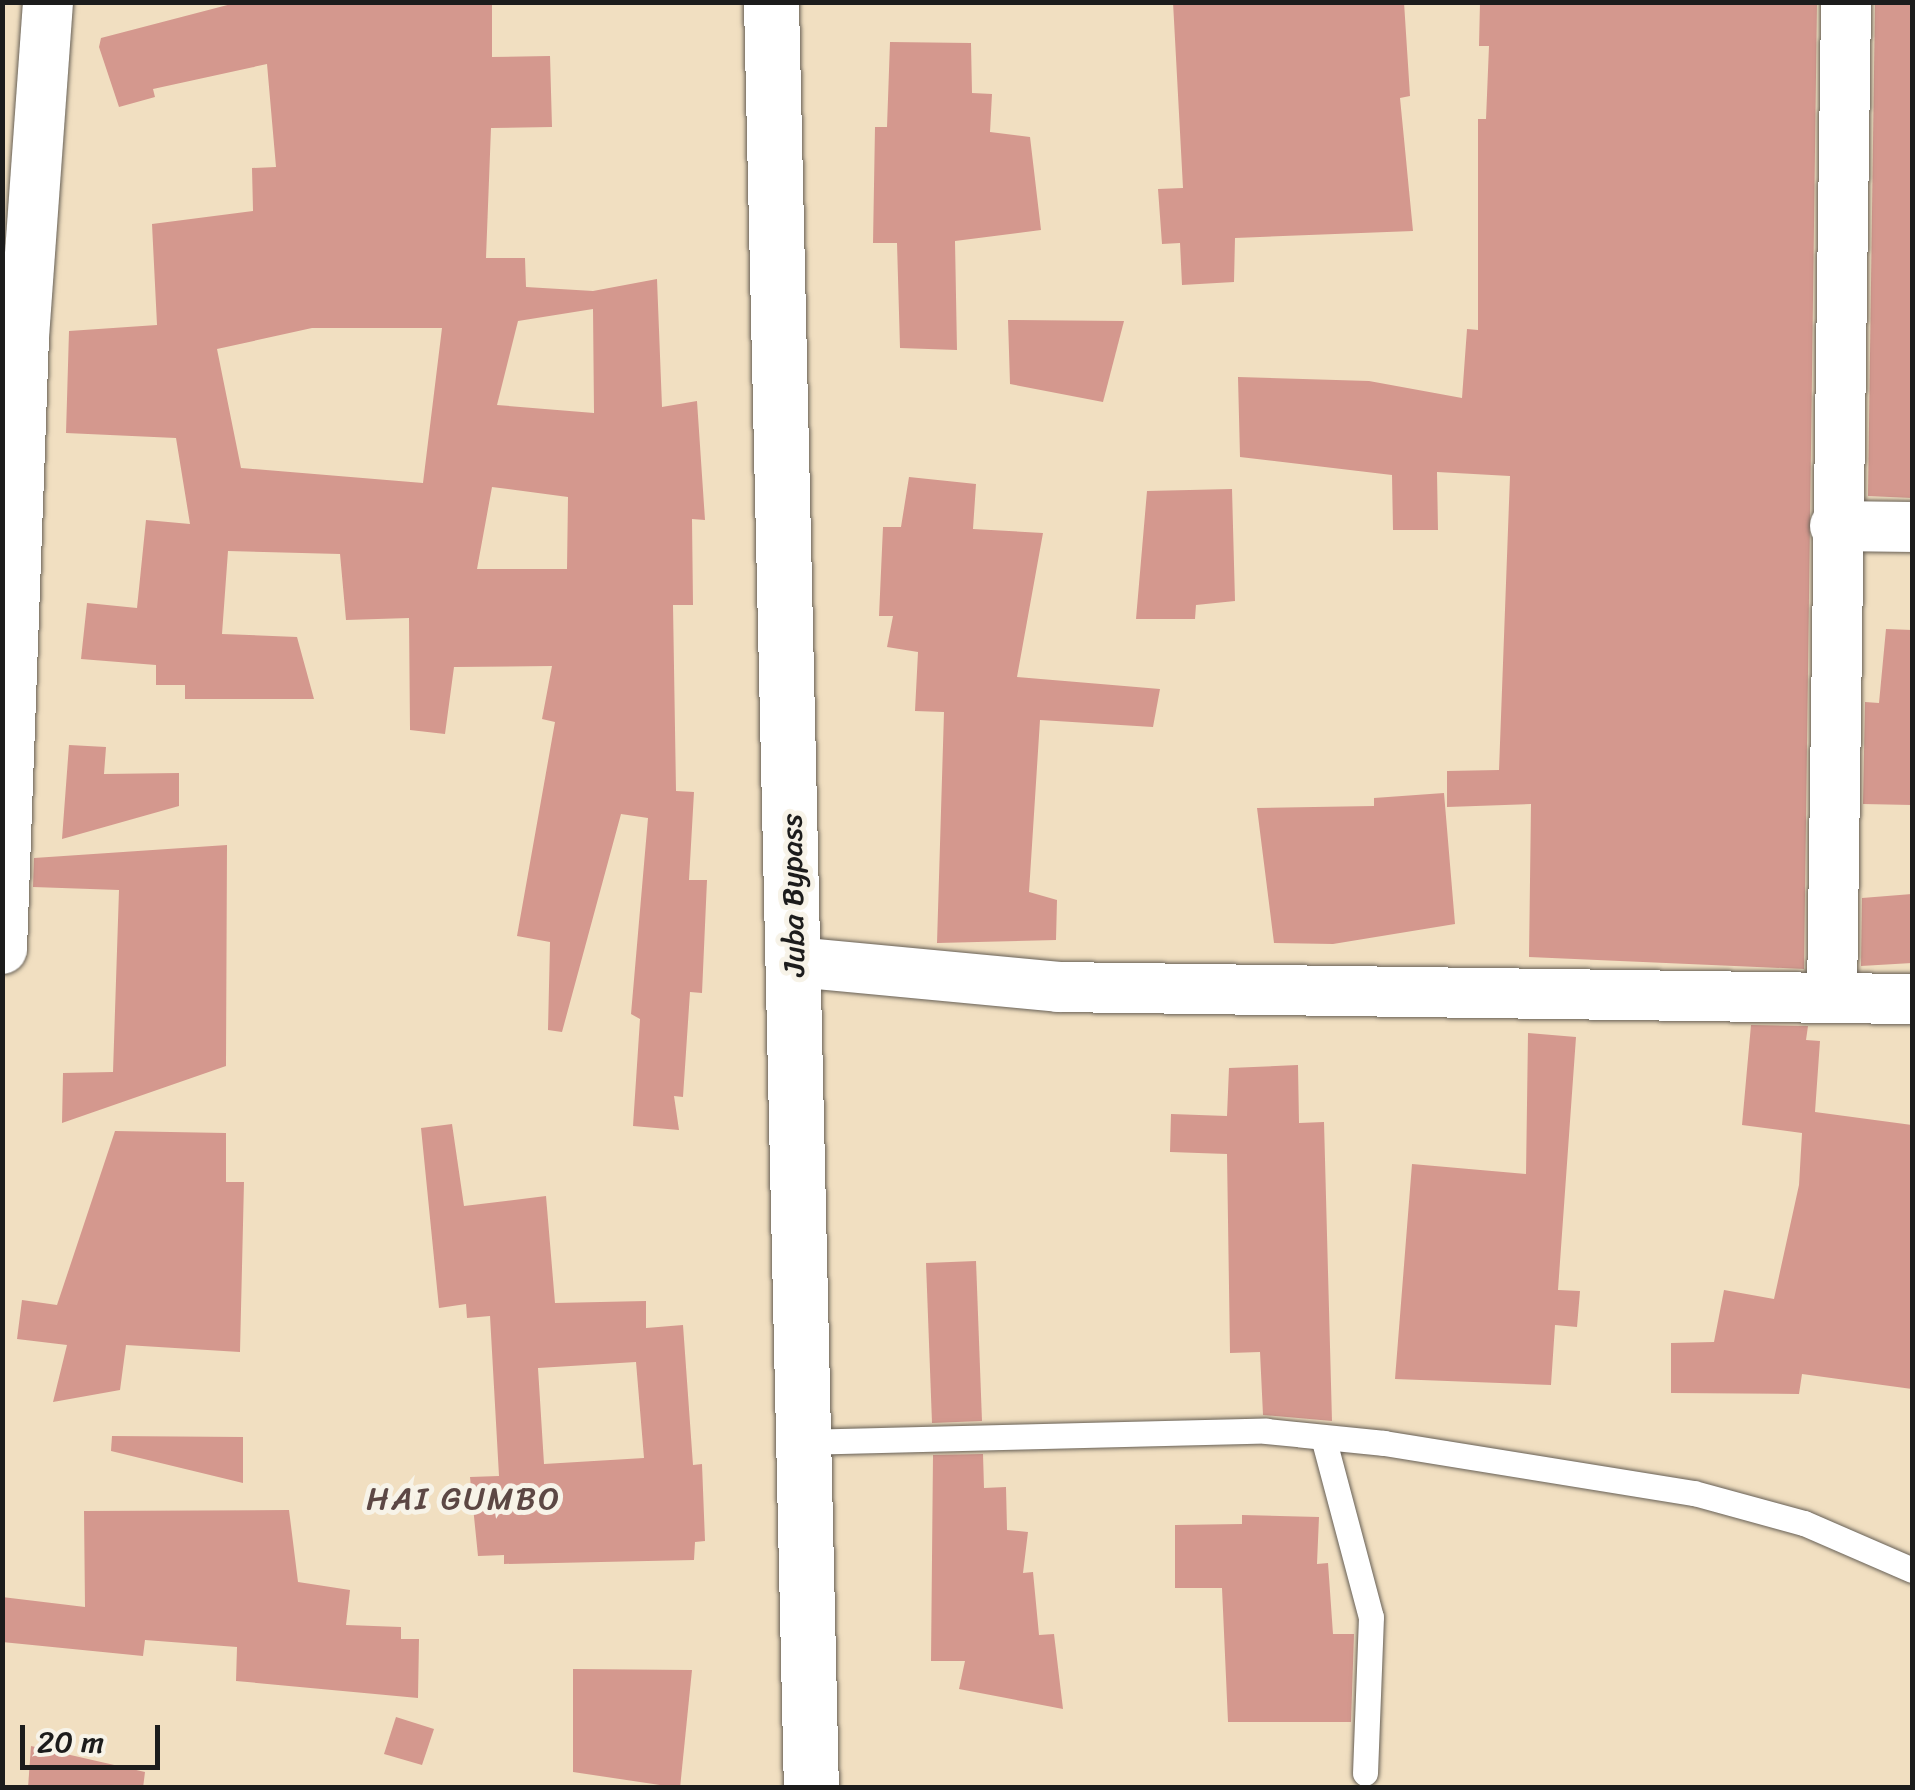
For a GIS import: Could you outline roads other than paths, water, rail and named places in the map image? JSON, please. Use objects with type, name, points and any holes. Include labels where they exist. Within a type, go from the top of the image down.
[{"type":"main road","name":"Juba Bypass","points":[[771,2],[795,962],[800,1442],[811,1788]]},
{"type":"street","points":[[2,949],[24,337],[48,2]]},
{"type":"street","points":[[1832,996],[1835,526],[1846,2]]},
{"type":"street","points":[[1835,526],[1912,527]]},
{"type":"street","points":[[795,962],[1058,988],[1912,999]]},
{"type":"lane","points":[[1324,1438],[1371,1617],[1365,1773]]},
{"type":"lane","points":[[800,1442],[1324,1438],[1694,1493],[1804,1524],[1912,1570]]},
{"type":"district","name":"HAI GUMBO","points":[[464,1499]]}]
